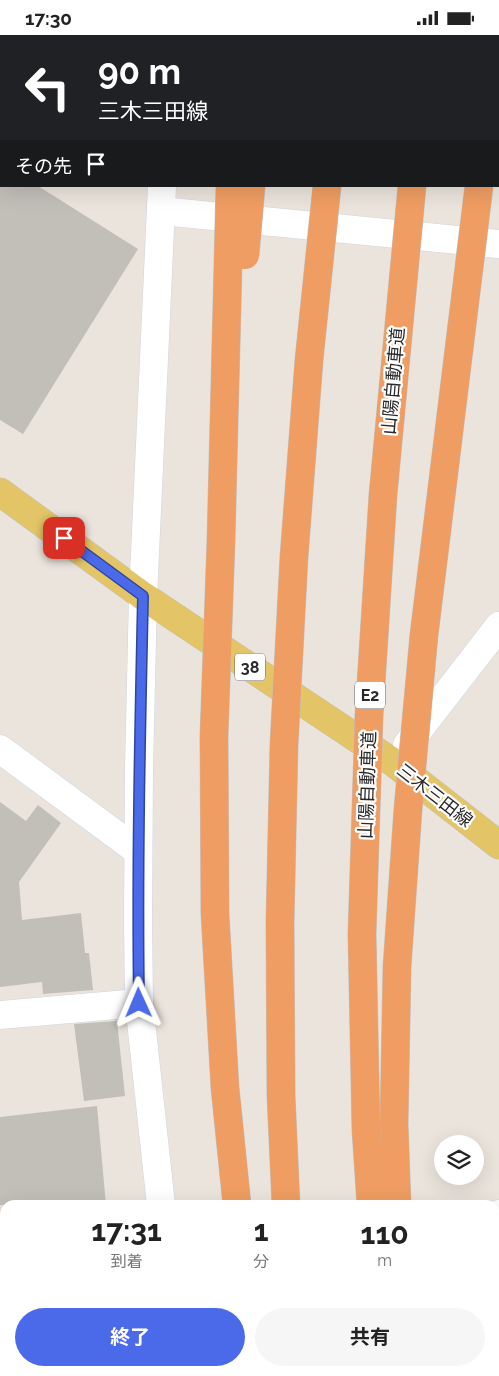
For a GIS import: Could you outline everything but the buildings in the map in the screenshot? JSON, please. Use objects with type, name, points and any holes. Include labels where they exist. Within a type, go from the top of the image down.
[{"type":"highway","points":[[230,187],[214,736],[215,914],[225,1088],[236,1200]]},
{"type":"highway","points":[[221,541],[251,187]]},
{"type":"highway","points":[[286,1200],[281,1095],[280,922],[284,745],[294,557],[327,187]]},
{"type":"highway","name":"山陽自動車道","points":[[371,1200],[366,1130],[362,934],[368,716],[383,495],[412,187]]},
{"type":"highway","points":[[397,1200],[394,1123],[397,967],[408,809],[424,635],[479,187]]},
{"type":"main road","name":"三木三田線","points":[[0,492],[143,596],[394,763],[499,845]]},
{"type":"street","points":[[160,1200],[139,1003],[138,769],[143,596],[161,199],[499,244]]},
{"type":"street","points":[[394,763],[499,625]]},
{"type":"street","points":[[0,749],[138,851]]},
{"type":"street","points":[[0,1015],[139,1003]]},
{"type":"route","points":[[64,538],[143,596],[138,769],[139,1003]]}]
